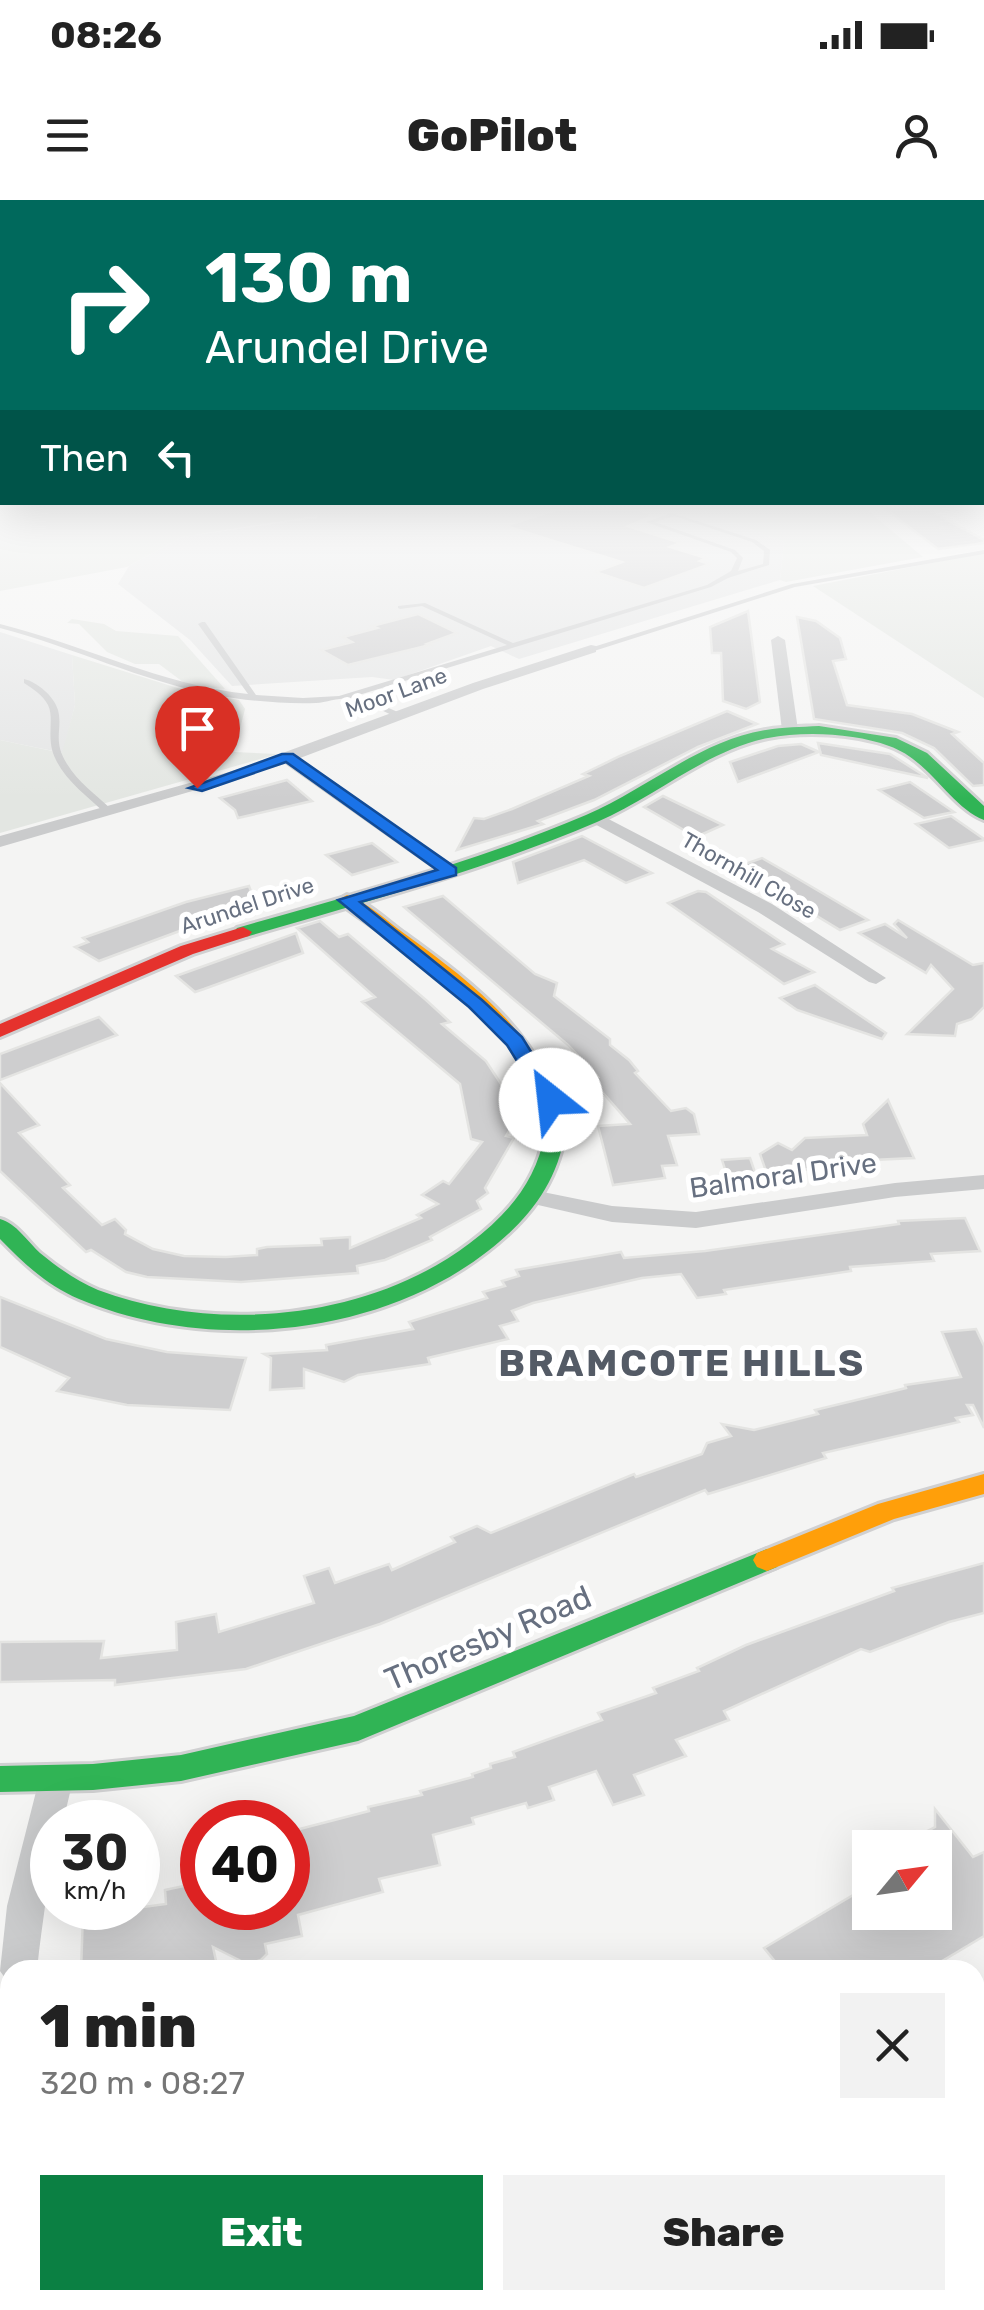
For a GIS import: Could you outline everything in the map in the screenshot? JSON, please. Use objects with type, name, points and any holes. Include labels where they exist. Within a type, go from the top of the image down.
[{"type":"street","points":[[778,640],[790,730],[844,731],[910,748],[935,766],[984,815]]},
{"type":"street","name":"Moor Lane","points":[[0,842],[218,782],[591,649]]},
{"type":"street","name":"Arundel Drive","points":[[0,1031],[187,950],[450,872],[595,818],[743,741],[790,730]]},
{"type":"street","points":[[288,757],[450,872]]},
{"type":"street","name":"Thornhill Close","points":[[595,818],[764,908],[876,978]]},
{"type":"street","points":[[0,1226],[36,1265],[58,1280],[124,1306],[202,1318],[282,1319],[363,1304],[436,1276],[488,1244],[543,1181],[554,1140],[551,1100],[515,1041],[476,1004],[347,900]]},
{"type":"street","name":"Balmoral Drive","points":[[532,1197],[612,1214],[696,1220],[896,1190],[984,1182]]},
{"type":"street","name":"Thoresby Road","points":[[0,1779],[56,1780],[190,1770],[358,1728],[887,1510],[984,1484]]},
{"type":"street","points":[[19,1960],[25,1906],[56,1780]]},
{"type":"lane","points":[[0,626],[85,651],[153,680],[229,697],[312,702],[352,695],[653,602]]},
{"type":"lane","name":"Moor Lane","points":[[591,649],[739,602]]},
{"type":"lane","points":[[400,607],[424,604],[510,644]]},
{"type":"lane","points":[[202,624],[254,697]]},
{"type":"lane","points":[[27,680],[53,701],[56,714],[52,738],[58,757],[108,811]]},
{"type":"lane","points":[[352,695],[397,715]]},
{"type":"shaded area","points":[[142,602],[706,602],[519,659],[491,646],[394,680],[372,677],[232,686],[190,640]]},
{"type":"shaded area","points":[[838,602],[984,602],[984,698]]},
{"type":"shaded area","points":[[72,619],[104,624],[116,631],[178,636],[225,689],[187,685],[159,664],[135,664],[107,652],[79,624],[67,623]]},
{"type":"shaded area","points":[[0,632],[72,655],[75,705],[63,753],[0,740]]},
{"type":"shaded area","points":[[72,655],[184,690],[239,700],[245,709],[234,752],[278,754],[0,833],[0,740],[62,753],[75,705]]},
{"type":"building","points":[[748,611],[760,702],[746,709],[723,701],[721,653],[712,653],[710,627]]},
{"type":"building","points":[[418,614],[457,633],[427,644],[430,645],[348,665],[321,650],[352,642],[343,637],[377,628],[372,626]]},
{"type":"building","points":[[797,617],[816,621],[840,638],[846,659],[833,661],[847,705],[912,714],[958,732],[952,734],[984,763],[984,785],[973,786],[934,748],[902,733],[814,719]]},
{"type":"building","points":[[727,711],[757,724],[698,747],[594,800],[538,821],[543,824],[457,850],[474,818],[484,819],[512,809],[589,776],[583,774],[620,756]]},
{"type":"building","points":[[818,743],[890,754],[928,778],[821,755]]},
{"type":"building","points":[[801,744],[819,752],[738,782],[730,762],[778,746]]},
{"type":"building","points":[[287,780],[312,801],[238,818],[235,810],[220,798]]},
{"type":"building","points":[[910,782],[954,812],[924,818],[879,790]]},
{"type":"building","points":[[663,796],[723,825],[696,837],[644,807]]},
{"type":"building","points":[[951,816],[984,840],[949,848],[916,824]]},
{"type":"building","points":[[582,836],[652,873],[626,883],[584,860],[518,883],[513,862]]},
{"type":"building","points":[[372,843],[397,862],[352,875],[326,855]]},
{"type":"building","points":[[762,858],[868,920],[840,930],[736,867]]},
{"type":"building","points":[[249,886],[255,903],[99,961],[75,947],[88,942],[83,938],[186,902]]},
{"type":"building","points":[[698,891],[706,892],[784,944],[772,949],[814,972],[784,984],[668,903]]},
{"type":"building","points":[[443,896],[535,974],[557,983],[554,996],[610,1039],[610,1045],[629,1060],[638,1071],[635,1073],[671,1111],[686,1108],[694,1114],[699,1134],[668,1136],[677,1165],[662,1166],[665,1178],[613,1185],[598,1126],[630,1124],[591,1079],[598,1077],[568,1045],[404,907]]},
{"type":"building","points":[[898,920],[973,965],[984,963],[984,1007],[972,1019],[957,1024],[955,1036],[907,1034],[953,989],[931,965],[926,973],[859,933],[885,924],[907,938],[894,924]]},
{"type":"building","points":[[320,921],[339,937],[348,934],[426,1000],[450,1022],[442,1024],[486,1061],[505,1090],[512,1126],[506,1136],[514,1138],[485,1188],[488,1193],[477,1201],[481,1209],[430,1237],[432,1240],[385,1260],[357,1266],[358,1273],[241,1282],[147,1277],[126,1272],[91,1250],[86,1252],[0,1171],[0,1083],[39,1125],[19,1133],[70,1185],[63,1188],[102,1225],[115,1219],[126,1230],[125,1234],[153,1249],[184,1256],[226,1257],[257,1255],[257,1249],[267,1247],[322,1245],[321,1239],[350,1237],[350,1248],[421,1218],[417,1215],[438,1204],[422,1195],[443,1181],[449,1184],[482,1142],[471,1139],[460,1084],[362,1002],[375,997],[297,928]]},
{"type":"building","points":[[296,933],[303,953],[204,989],[195,992],[176,976]]},
{"type":"building","points":[[815,985],[886,1033],[882,1039],[797,1010],[780,998]]},
{"type":"building","points":[[99,1017],[117,1035],[0,1080],[0,1054]]},
{"type":"building","points":[[888,1100],[914,1158],[831,1162],[834,1168],[796,1170],[798,1176],[768,1177],[760,1154],[778,1143],[792,1150],[805,1138],[867,1135],[863,1124]]},
{"type":"building","points":[[750,1158],[759,1184],[730,1185],[722,1160]]},
{"type":"building","points":[[965,1218],[980,1251],[931,1254],[934,1261],[850,1267],[851,1271],[724,1290],[726,1294],[697,1298],[681,1274],[642,1278],[512,1311],[518,1321],[500,1326],[508,1339],[428,1358],[430,1364],[358,1375],[344,1382],[304,1369],[304,1388],[270,1390],[271,1358],[264,1354],[327,1350],[326,1345],[413,1329],[409,1322],[487,1298],[483,1292],[505,1286],[502,1281],[519,1276],[516,1270],[621,1252],[624,1258],[705,1251],[899,1224],[898,1221]]},
{"type":"building","points":[[0,1297],[106,1339],[167,1352],[246,1358],[230,1410],[127,1405],[57,1391],[69,1378],[0,1347]]},
{"type":"building","points":[[976,1329],[984,1346],[984,1428],[973,1405],[967,1405],[973,1415],[956,1418],[959,1422],[823,1453],[826,1458],[708,1494],[705,1490],[380,1624],[246,1669],[115,1685],[115,1680],[0,1682],[0,1642],[104,1641],[101,1658],[177,1650],[176,1622],[216,1614],[219,1632],[314,1603],[304,1576],[329,1568],[335,1583],[389,1564],[392,1570],[455,1542],[451,1537],[477,1526],[491,1533],[634,1474],[636,1477],[702,1454],[707,1443],[731,1436],[722,1424],[754,1430],[818,1414],[815,1410],[906,1388],[905,1385],[961,1377],[942,1332]]},
{"type":"building","points":[[984,1563],[984,1613],[870,1652],[861,1649],[724,1711],[729,1720],[676,1740],[686,1756],[634,1775],[644,1795],[613,1805],[596,1771],[549,1787],[554,1800],[528,1808],[526,1803],[472,1818],[474,1824],[433,1835],[440,1865],[379,1879],[383,1892],[310,1912],[310,1826],[473,1777],[472,1774],[491,1768],[490,1764],[515,1757],[513,1752],[602,1720],[598,1713],[656,1693],[653,1688],[699,1671],[697,1668],[746,1645],[894,1591],[892,1588]]},
{"type":"building","points":[[935,1809],[952,1830],[929,1830],[935,1827]]},
{"type":"building","points":[[952,1830],[973,1857],[984,1852],[984,1936],[944,1960],[774,1960],[764,1948],[852,1896],[852,1930],[952,1930]]},
{"type":"building","points":[[180,1887],[180,1930],[301,1930],[302,1936],[265,1944],[267,1954],[261,1960],[239,1960],[213,1947],[216,1960],[81,1960],[82,1930],[160,1930],[160,1905],[166,1904],[165,1890]]},
{"type":"traffic: fast","points":[[243,932],[450,872],[544,837],[595,817],[722,750],[765,734],[819,730],[891,741],[922,756],[984,815]]},
{"type":"traffic: fast","points":[[0,1226],[64,1282],[90,1295],[140,1310],[194,1319],[250,1322],[305,1317],[360,1306],[411,1288],[459,1262],[501,1230],[530,1198],[549,1161],[555,1133]]},
{"type":"traffic: fast","points":[[0,1779],[93,1777],[181,1768],[358,1728],[767,1560]]},
{"type":"traffic: slow","points":[[347,900],[443,971],[507,1031],[532,1063],[549,1098],[555,1133]]},
{"type":"traffic: slow","points":[[767,1560],[887,1511],[984,1484]]},
{"type":"traffic: jam","points":[[0,1031],[187,950],[243,932]]},
{"type":"district","name":"BRAMCOTE HILLS","points":[[682,1363]]},
{"type":"route","points":[[197,788],[288,757],[450,872],[347,900],[476,1004],[515,1041],[551,1100]]}]
